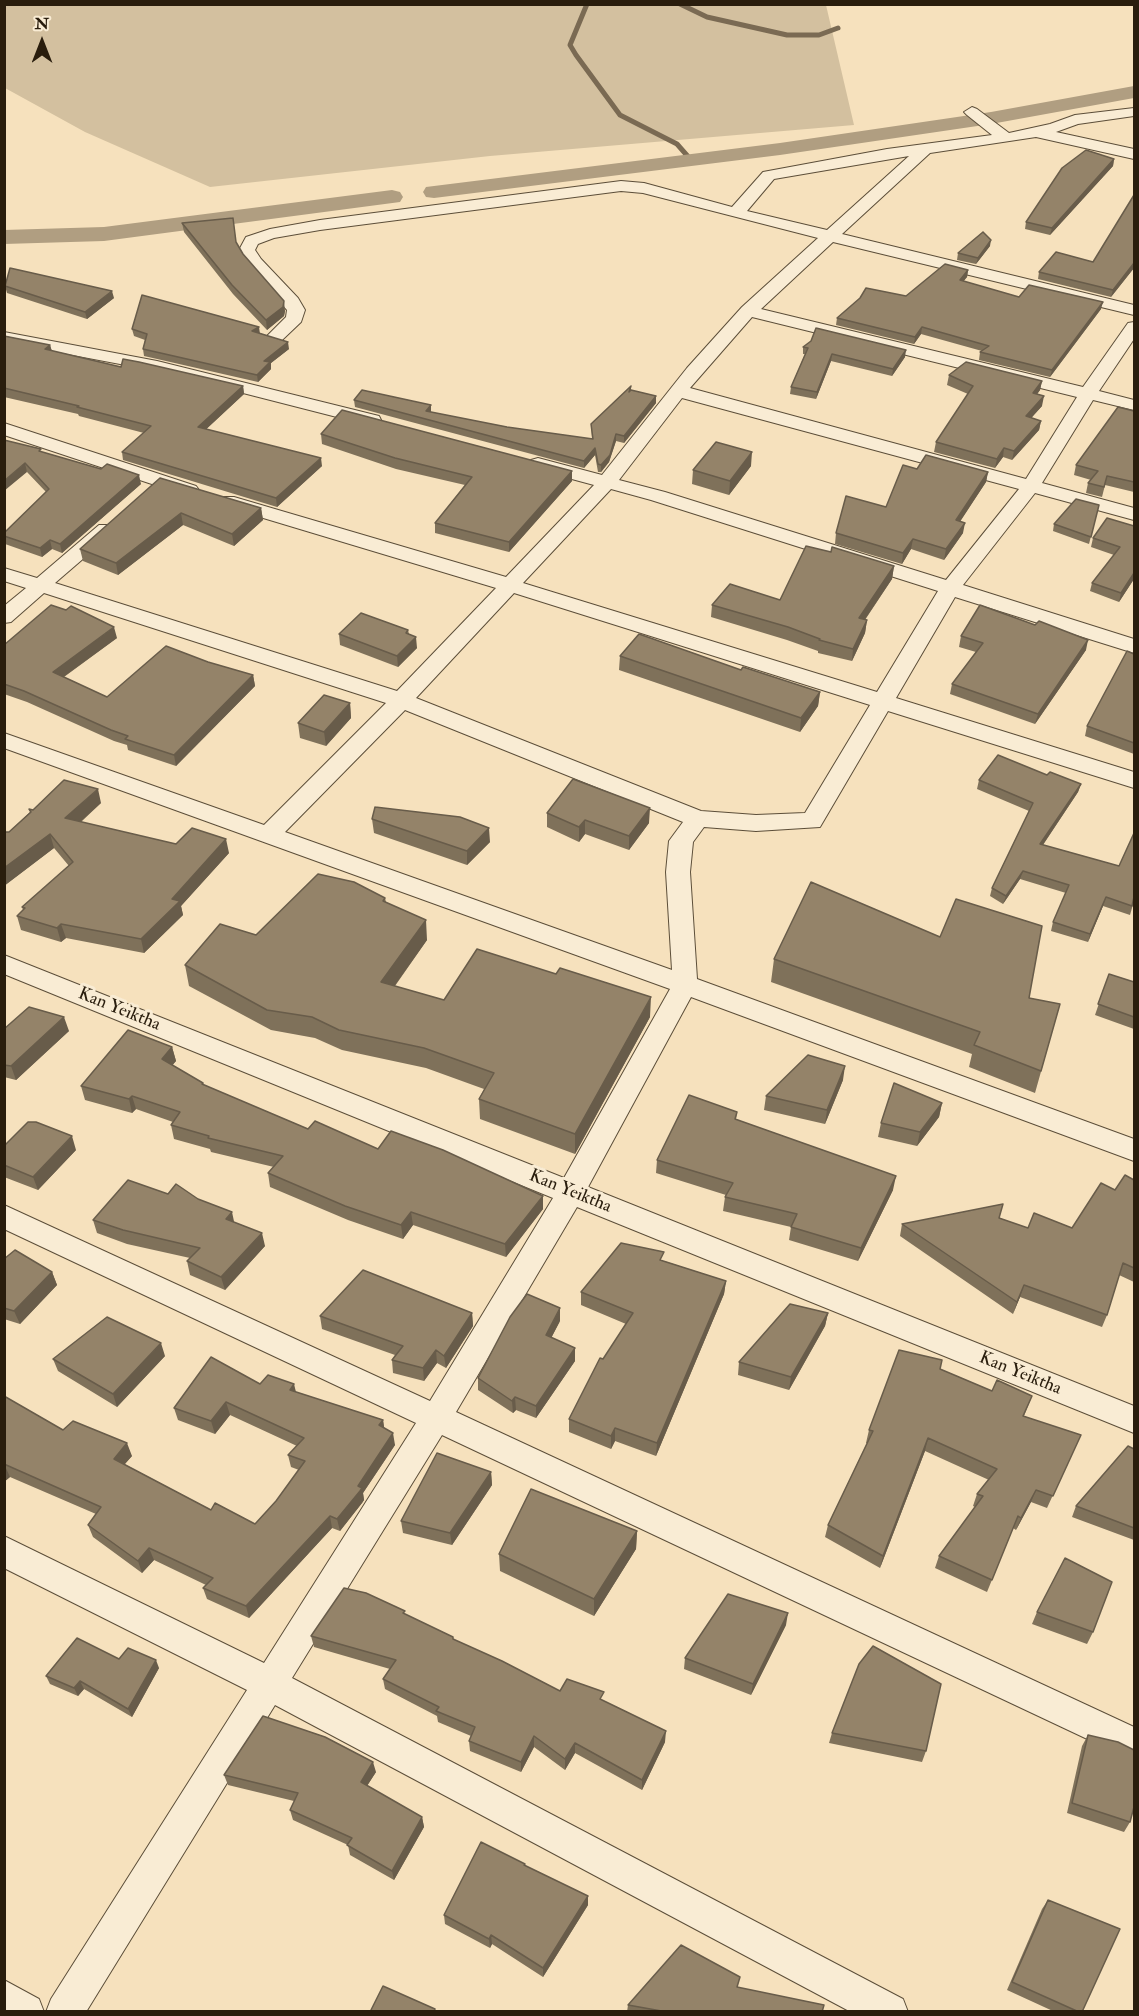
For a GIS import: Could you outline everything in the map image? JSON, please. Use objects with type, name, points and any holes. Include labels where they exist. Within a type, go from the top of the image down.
[{"type":"street","points":[[972,112],[1001,134]]},
{"type":"street","points":[[736,213],[769,175],[1001,134],[1037,132],[1075,120],[1134,112]]},
{"type":"street","points":[[1037,132],[1134,154]]},
{"type":"street","points":[[269,834],[401,700],[607,482],[678,391],[748,312],[925,149]]},
{"type":"street","points":[[274,338],[295,318],[296,310],[292,302],[260,270],[247,250],[252,241],[270,234],[377,216],[621,186],[644,188],[736,213],[1134,310]]},
{"type":"street","points":[[748,312],[1134,405]]},
{"type":"street","points":[[4,574],[401,700],[698,819],[756,824],[812,821],[950,588],[1031,486],[1088,393],[1134,327]]},
{"type":"street","points":[[4,337],[157,366],[393,425]]},
{"type":"street","points":[[678,391],[1134,514]]},
{"type":"street","points":[[4,429],[159,481],[508,585],[1134,780]]},
{"type":"street","points":[[517,458],[658,496],[1134,646]]},
{"type":"street","points":[[142,496],[159,481]]},
{"type":"street","points":[[4,617],[117,518]]},
{"type":"street","points":[[4,740],[269,834],[1134,1150]]},
{"type":"street","points":[[64,2012],[436,1418],[571,1192],[685,985],[678,872],[681,841],[698,819]]},
{"type":"street","name":"Kan Yeiktha","points":[[4,964],[1134,1420]]},
{"type":"street","points":[[4,1216],[1134,1744]]},
{"type":"street","points":[[4,1551],[270,1684],[890,2012]]},
{"type":"street","points":[[4,1998],[26,2012]]},
{"type":"shaded area","points":[[5,5],[826,5],[854,125],[490,156],[210,187],[85,132],[5,88]]},
{"type":"building","points":[[1086,150],[1114,159],[1052,228],[1026,222],[1062,168]]},
{"type":"building","points":[[1134,195],[1134,263],[1113,290],[1039,272],[1056,252],[1093,262]]},
{"type":"building","points":[[233,218],[236,242],[243,254],[284,301],[283,307],[266,320],[232,285],[182,223]]},
{"type":"building","points":[[983,232],[991,240],[978,258],[958,253]]},
{"type":"building","points":[[945,264],[968,270],[960,280],[1019,297],[1029,285],[1103,302],[1052,370],[980,352],[989,346],[922,327],[915,337],[837,318],[860,298],[866,288],[906,296]]},
{"type":"building","points":[[10,268],[112,291],[85,312],[5,286]]},
{"type":"building","points":[[142,295],[259,327],[252,331],[288,342],[264,361],[270,362],[257,375],[143,349],[147,334],[132,329]]},
{"type":"building","points":[[816,328],[906,350],[893,369],[832,354],[817,392],[791,387],[808,348],[803,347],[811,341]]},
{"type":"building","points":[[4,336],[50,345],[45,349],[121,367],[123,359],[243,386],[198,427],[321,458],[276,498],[122,452],[151,426],[4,388]]},
{"type":"building","points":[[966,362],[1042,381],[1033,393],[1044,396],[1026,416],[1041,421],[1014,451],[1004,448],[997,459],[936,442],[973,386],[949,375]]},
{"type":"building","points":[[631,386],[629,392],[631,390],[656,396],[624,436],[616,434],[610,455],[601,465],[598,464],[595,448],[584,461],[354,400],[362,390],[431,405],[426,411],[507,427],[593,439],[591,424]]},
{"type":"building","points":[[1118,407],[1134,411],[1134,482],[1107,476],[1104,487],[1088,483],[1098,471],[1076,465]]},
{"type":"building","points":[[342,410],[572,471],[509,542],[435,523],[472,477],[395,458],[321,434]]},
{"type":"building","points":[[4,440],[41,449],[39,451],[101,469],[107,464],[139,475],[60,544],[50,540],[40,548],[4,536],[4,533],[49,489],[25,463],[4,481]]},
{"type":"building","points":[[716,442],[752,452],[730,481],[693,470]]},
{"type":"building","points":[[926,455],[988,472],[956,520],[965,523],[946,549],[913,539],[903,553],[836,533],[846,496],[886,507],[903,465],[917,469]]},
{"type":"building","points":[[160,478],[261,508],[232,534],[181,513],[116,563],[80,549]]},
{"type":"building","points":[[1076,499],[1099,505],[1091,537],[1054,524]]},
{"type":"building","points":[[1107,518],[1134,526],[1134,573],[1121,593],[1092,583],[1120,547],[1093,538]]},
{"type":"building","points":[[806,546],[831,552],[832,547],[894,566],[859,618],[867,620],[853,649],[712,605],[730,584],[780,600]]},
{"type":"building","points":[[51,605],[66,610],[71,606],[114,627],[53,672],[107,697],[166,646],[208,662],[253,675],[174,755],[125,739],[128,736],[4,684],[4,645]]},
{"type":"building","points":[[980,605],[1035,625],[1039,621],[1088,640],[1038,714],[952,684],[983,643],[961,636]]},
{"type":"building","points":[[361,613],[408,630],[406,633],[416,637],[397,656],[339,634]]},
{"type":"building","points":[[639,634],[741,670],[743,667],[820,692],[801,718],[620,656]]},
{"type":"building","points":[[1127,651],[1134,654],[1134,743],[1087,726]]},
{"type":"building","points":[[324,695],[350,703],[324,732],[298,723]]},
{"type":"building","points":[[998,755],[1047,775],[1050,772],[1081,784],[1040,844],[1119,866],[1134,833],[1132,906],[1106,897],[1090,934],[1053,922],[1069,885],[1023,871],[1006,896],[992,888],[1033,803],[979,780]]},
{"type":"building","points":[[573,779],[650,808],[629,836],[585,820],[579,827],[547,813]]},
{"type":"building","points":[[64,780],[98,789],[65,818],[176,844],[192,828],[226,839],[172,899],[180,901],[141,939],[61,924],[57,928],[17,916],[25,908],[22,907],[73,862],[50,834],[4,868],[4,832],[9,832],[31,812],[29,809],[33,810]]},
{"type":"building","points":[[375,807],[460,817],[489,828],[467,851],[372,819]]},
{"type":"building","points":[[318,874],[354,882],[385,898],[383,901],[426,920],[381,982],[444,1000],[477,949],[556,974],[560,968],[651,997],[575,1134],[479,1099],[494,1073],[424,1048],[339,1030],[312,1017],[267,1010],[185,965],[220,924],[256,935]]},
{"type":"building","points":[[811,882],[940,937],[956,899],[1042,926],[1029,998],[1060,1004],[1041,1071],[974,1045],[980,1032],[774,959]]},
{"type":"building","points":[[1109,974],[1134,982],[1134,1017],[1098,1004]]},
{"type":"building","points":[[29,1007],[64,1017],[11,1066],[4,1065],[4,1029]]},
{"type":"building","points":[[128,1030],[172,1047],[162,1059],[202,1084],[308,1129],[315,1121],[378,1149],[391,1131],[443,1150],[543,1196],[505,1244],[411,1212],[401,1225],[345,1206],[268,1173],[283,1156],[208,1138],[209,1136],[171,1125],[180,1112],[132,1096],[129,1099],[81,1086]]},
{"type":"building","points":[[808,1055],[845,1066],[827,1110],[766,1096]]},
{"type":"building","points":[[894,1083],[942,1103],[920,1132],[881,1123]]},
{"type":"building","points":[[689,1095],[737,1112],[735,1119],[896,1176],[861,1248],[791,1227],[797,1214],[725,1197],[733,1183],[657,1160]]},
{"type":"building","points":[[28,1122],[36,1122],[72,1136],[33,1177],[4,1165],[4,1146]]},
{"type":"building","points":[[1125,1175],[1134,1180],[1134,1268],[1123,1263],[1107,1315],[1024,1285],[1017,1302],[902,1224],[1003,1204],[999,1218],[1028,1228],[1034,1213],[1072,1228],[1101,1183],[1115,1190]]},
{"type":"building","points":[[128,1180],[168,1194],[176,1184],[198,1199],[232,1212],[226,1219],[262,1233],[221,1277],[187,1261],[200,1248],[123,1230],[93,1220]]},
{"type":"building","points":[[621,1243],[664,1252],[660,1260],[726,1281],[657,1443],[615,1428],[611,1436],[569,1419],[600,1358],[603,1359],[633,1313],[581,1292]]},
{"type":"building","points":[[15,1250],[52,1272],[14,1311],[4,1308],[4,1259]]},
{"type":"building","points":[[363,1270],[472,1313],[444,1356],[436,1350],[423,1368],[392,1360],[403,1346],[320,1316]]},
{"type":"building","points":[[527,1294],[560,1308],[546,1335],[575,1348],[536,1406],[515,1397],[512,1401],[478,1378],[510,1317]]},
{"type":"building","points":[[790,1304],[828,1313],[791,1377],[739,1362]]},
{"type":"building","points":[[107,1317],[161,1343],[113,1394],[53,1359]]},
{"type":"building","points":[[899,1350],[942,1360],[940,1369],[992,1391],[997,1380],[1032,1396],[1023,1416],[1081,1435],[1053,1496],[1036,1490],[1021,1518],[1018,1516],[992,1580],[939,1556],[983,1496],[977,1494],[997,1469],[928,1438],[883,1556],[828,1525],[873,1431],[869,1430]]},
{"type":"building","points":[[211,1357],[260,1384],[268,1375],[294,1384],[290,1390],[383,1420],[379,1425],[393,1433],[358,1486],[362,1488],[337,1519],[330,1516],[246,1606],[203,1588],[213,1578],[149,1548],[138,1561],[88,1525],[101,1507],[4,1464],[4,1396],[63,1430],[73,1421],[127,1443],[114,1459],[211,1510],[215,1503],[255,1524],[276,1501],[305,1461],[288,1455],[304,1438],[226,1402],[211,1421],[174,1408]]},
{"type":"building","points":[[1128,1446],[1134,1449],[1134,1528],[1076,1506]]},
{"type":"building","points":[[437,1453],[491,1472],[450,1533],[401,1521]]},
{"type":"building","points":[[531,1489],[637,1531],[594,1599],[499,1554]]},
{"type":"building","points":[[1065,1558],[1112,1582],[1093,1632],[1037,1612]]},
{"type":"building","points":[[344,1588],[366,1593],[405,1611],[403,1613],[453,1639],[560,1691],[567,1679],[604,1692],[600,1699],[666,1731],[642,1780],[575,1743],[565,1759],[534,1736],[521,1762],[469,1741],[475,1727],[436,1711],[439,1707],[383,1679],[396,1660],[311,1636]]},
{"type":"building","points":[[728,1594],[788,1613],[753,1684],[685,1658]]},
{"type":"building","points":[[77,1638],[119,1659],[128,1648],[156,1660],[128,1709],[80,1681],[74,1688],[46,1676]]},
{"type":"building","points":[[873,1646],[941,1684],[926,1751],[832,1733],[859,1664]]},
{"type":"building","points":[[263,1716],[325,1737],[373,1762],[361,1782],[422,1817],[392,1871],[347,1845],[352,1838],[290,1810],[298,1793],[224,1775]]},
{"type":"building","points":[[1088,1735],[1118,1742],[1134,1750],[1134,1807],[1130,1822],[1072,1803]]},
{"type":"building","points":[[481,1842],[588,1896],[543,1968],[491,1935],[489,1939],[444,1915]]},
{"type":"building","points":[[1048,1900],[1120,1929],[1082,2012],[1012,1982]]},
{"type":"building","points":[[681,1945],[740,1977],[737,1987],[824,2005],[822,2012],[667,2012],[628,2005]]},
{"type":"building","points":[[383,1986],[435,2009],[434,2012],[370,2012]]},
{"type":"waterway","points":[[587,4],[570,45],[576,55],[620,115],[677,144],[691,160]]},
{"type":"waterway","points":[[680,4],[707,17],[787,35],[819,35],[838,28]]},
{"type":"waterway","points":[[434,192],[780,149],[991,118],[1134,92]]},
{"type":"waterway","points":[[4,237],[104,234],[392,197]]}]
